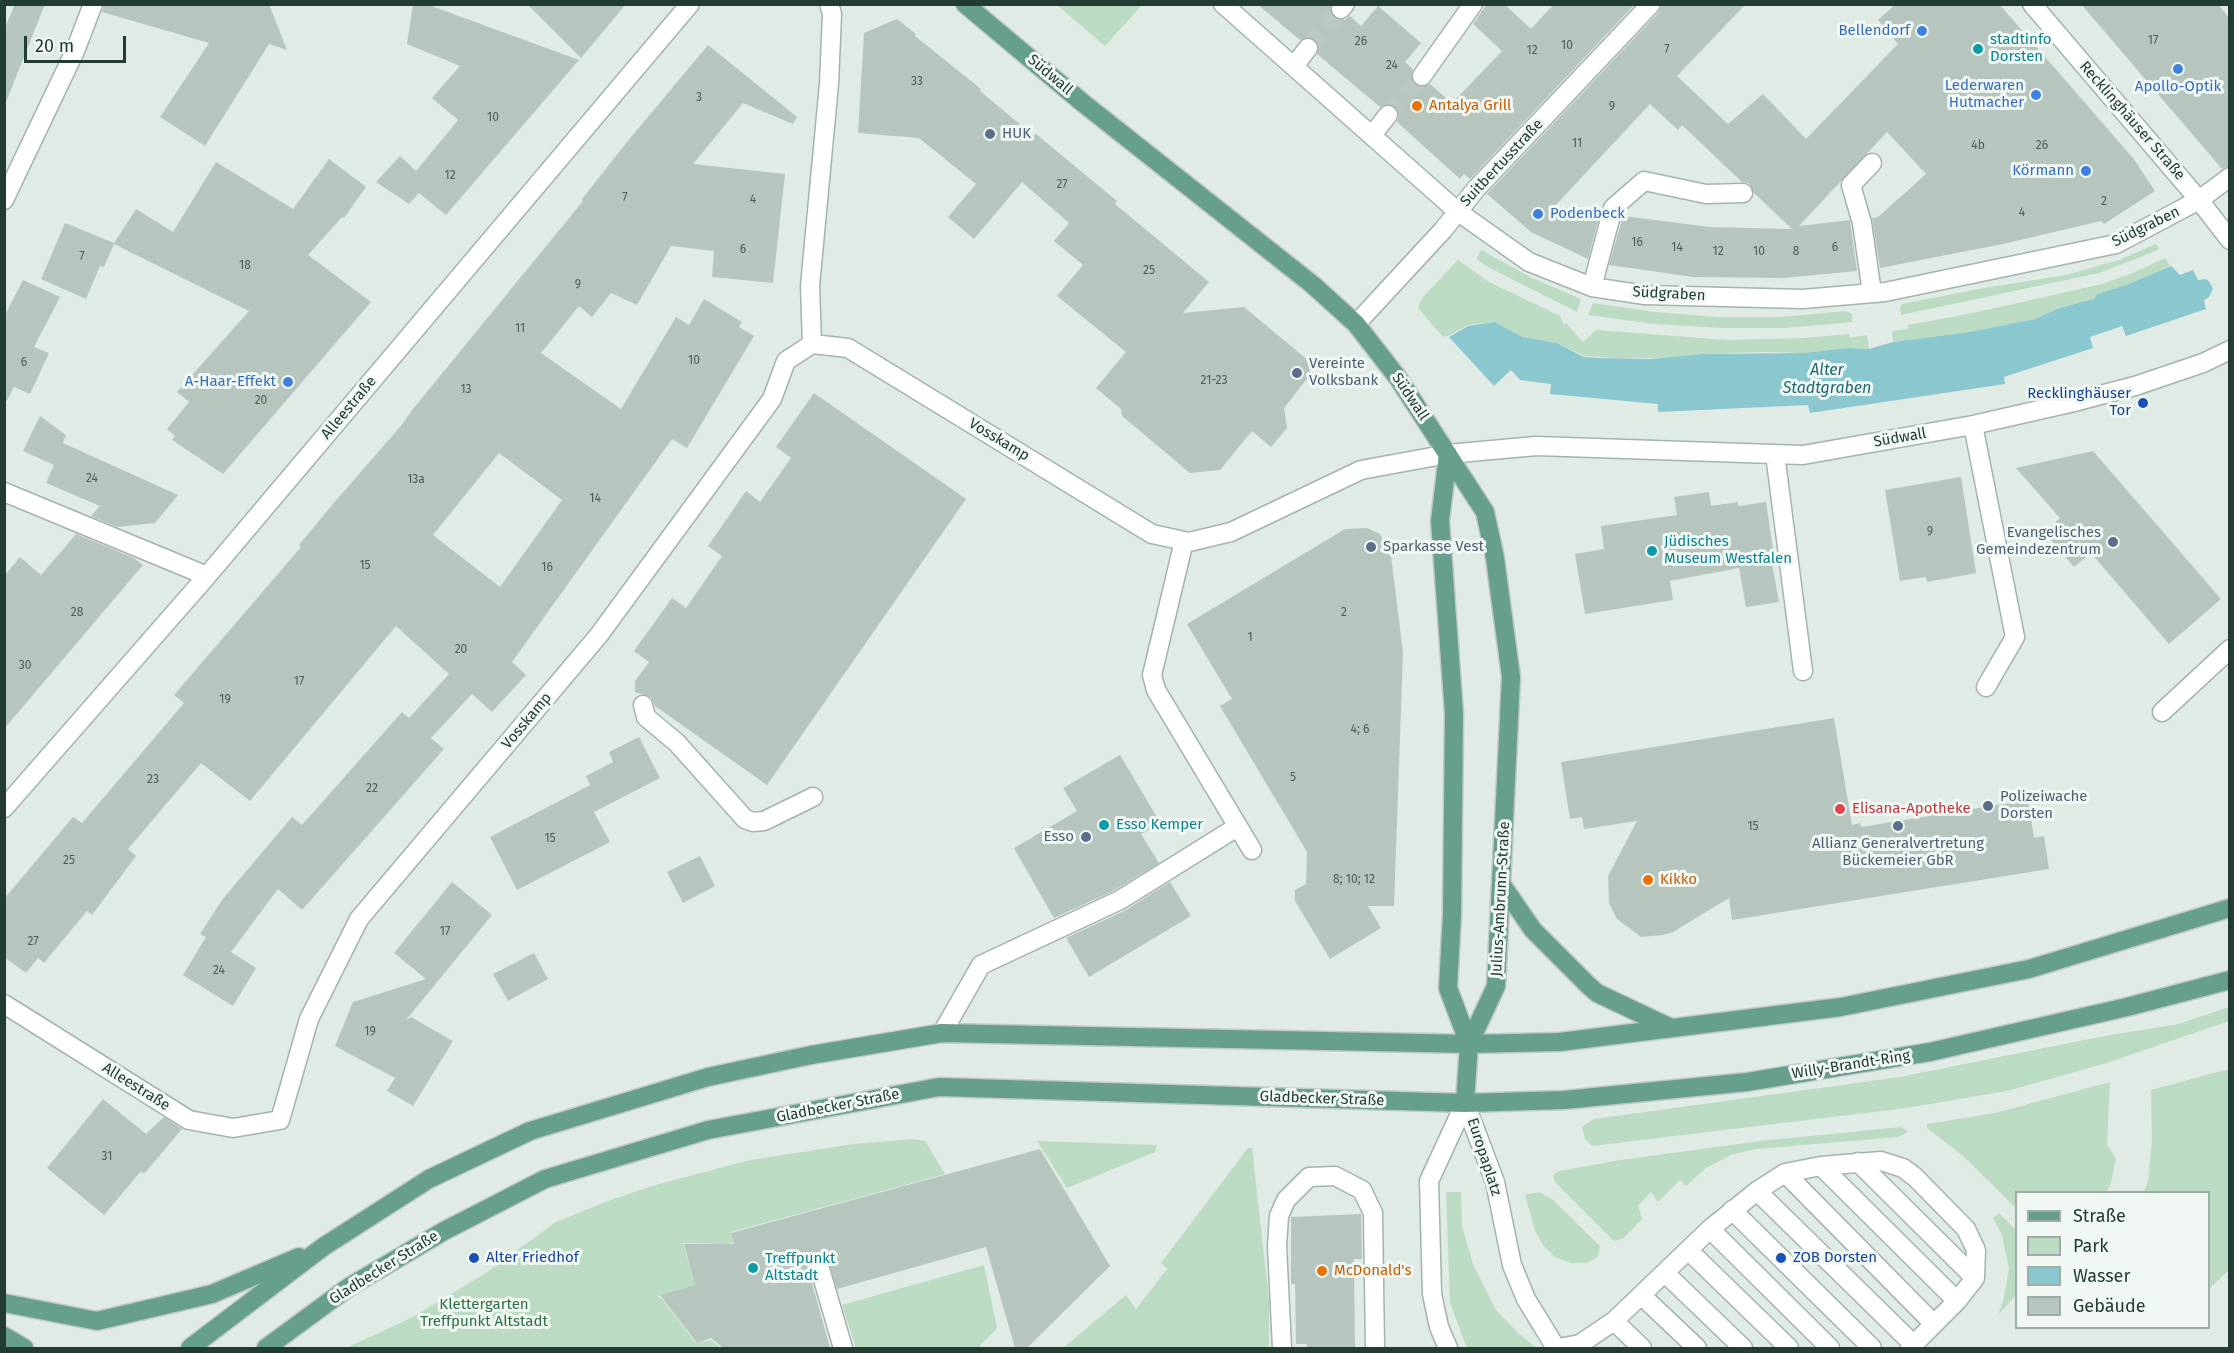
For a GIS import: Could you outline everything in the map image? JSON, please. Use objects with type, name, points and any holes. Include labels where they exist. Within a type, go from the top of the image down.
[{"type":"main road","name":"Südwall","points":[[965,4],[1083,103],[1313,285],[1356,324],[1398,378],[1448,454]]},
{"type":"main road","name":"Julius-Ambrunn-Straße","points":[[1448,454],[1485,512],[1495,558],[1511,677],[1496,986],[1469,1044]]},
{"type":"main road","points":[[1448,454],[1440,521],[1454,714],[1452,915],[1448,988],[1469,1044],[1465,1103]]},
{"type":"main road","points":[[1502,885],[1533,930],[1597,993],[1671,1028]]},
{"type":"main road","points":[[190,1348],[323,1247],[429,1179],[530,1131],[708,1077],[811,1055],[942,1033],[1469,1044],[1560,1042],[1841,1007],[2029,969],[2206,917],[2229,908]]},
{"type":"main road","name":"Willy-Brandt-Ring","points":[[1465,1103],[1576,1099],[1747,1082],[1838,1068],[1930,1052],[2028,1031],[2229,980]]},
{"type":"main road","name":"Gladbecker Straße","points":[[266,1348],[349,1287],[444,1232],[545,1179],[708,1130],[939,1087],[1465,1103]]},
{"type":"main road","points":[[4,1303],[97,1321],[212,1294],[323,1247]]},
{"type":"main road","points":[[4,1336],[24,1348]]},
{"type":"street","points":[[4,200],[75,51],[93,4]]},
{"type":"street","name":"Alleestraße","points":[[4,808],[207,576],[690,4]]},
{"type":"street","points":[[812,344],[810,286],[829,84],[831,14],[829,4]]},
{"type":"street","name":"Südgraben","points":[[1222,4],[1457,211],[1529,262],[1592,287],[1645,295],[1803,299],[1872,293],[2116,244],[2199,200],[2229,177]]},
{"type":"street","points":[[1422,76],[1473,4]]},
{"type":"street","name":"Suitbertusstraße","points":[[1356,324],[1404,273],[1457,211],[1651,4]]},
{"type":"street","name":"Recklinghäuser Straße","points":[[2032,4],[2199,200],[2229,240]]},
{"type":"street","points":[[1294,66],[1308,48]]},
{"type":"street","points":[[1372,135],[1388,115]]},
{"type":"street","points":[[1872,163],[1851,185],[1862,223],[1872,293]]},
{"type":"street","points":[[1592,287],[1613,208],[1644,180],[1706,194],[1743,193]]},
{"type":"street","name":"Vosskamp","points":[[280,1120],[309,1019],[359,919],[600,635],[772,399],[786,361],[812,344],[848,348],[1152,534],[1189,542],[1230,532],[1362,470],[1448,454]]},
{"type":"street","name":"Südwall","points":[[1448,454],[1536,446],[1803,455],[1973,424],[2070,403],[2135,386],[2203,363],[2229,350]]},
{"type":"street","points":[[1973,424],[2015,637],[1986,687]]},
{"type":"street","points":[[1775,454],[1803,671]]},
{"type":"street","points":[[4,492],[207,576]]},
{"type":"street","points":[[1184,541],[1152,675],[1156,690],[1252,850]]},
{"type":"street","points":[[2162,712],[2229,649]]},
{"type":"street","points":[[643,705],[646,717],[677,743],[745,819],[753,822],[764,821],[813,797]]},
{"type":"street","points":[[942,1033],[981,965],[1120,900],[1238,826]]},
{"type":"street","name":"Alleestraße","points":[[4,1004],[189,1120],[232,1128],[280,1120]]},
{"type":"street","name":"Europaplatz","points":[[1448,1348],[1439,1327],[1432,1294],[1429,1181],[1465,1103]]},
{"type":"street","name":"Europaplatz","points":[[1465,1103],[1495,1182],[1512,1265],[1526,1299],[1557,1348]]},
{"type":"street","points":[[1557,1348],[1582,1346],[1614,1322],[1710,1229],[1757,1191],[1785,1173],[1821,1166],[1881,1161],[1903,1168],[1966,1229],[1972,1240],[1977,1259],[1975,1278],[1957,1301],[1912,1347],[1757,1191]]},
{"type":"street","points":[[1858,1162],[1975,1278]]},
{"type":"street","points":[[1821,1166],[1957,1301]]},
{"type":"street","points":[[1785,1173],[1934,1324]]},
{"type":"street","points":[[1282,1348],[1276,1246],[1279,1216],[1286,1200],[1309,1177],[1335,1176],[1362,1190],[1373,1213],[1376,1348]]},
{"type":"street","points":[[1732,1210],[1872,1348]]},
{"type":"street","points":[[1710,1229],[1830,1348]]},
{"type":"street","points":[[1688,1251],[1789,1348]]},
{"type":"street","points":[[820,1269],[843,1348]]},
{"type":"street","points":[[1665,1273],[1743,1348]]},
{"type":"street","points":[[1641,1295],[1696,1348]]},
{"type":"street","points":[[1614,1322],[1642,1348]]},
{"type":"green space","points":[[1057,5],[1142,5],[1105,46]]},
{"type":"green space","points":[[2156,244],[2159,249],[2099,273],[1901,315],[1902,304],[2066,275],[2119,260]]},
{"type":"green space","points":[[1481,250],[1530,277],[1581,299],[1577,312],[1488,267],[1476,259]]},
{"type":"green space","points":[[2165,258],[2170,266],[2126,285],[2097,294],[2094,299],[2058,308],[2035,319],[1970,332],[1893,342],[1892,331],[1908,329],[1908,325],[2102,284]]},
{"type":"green space","points":[[1458,260],[1489,282],[1560,316],[1564,325],[1566,323],[1583,342],[1596,330],[1727,340],[1849,334],[1850,338],[1867,335],[1869,349],[1849,348],[1803,353],[1701,354],[1668,358],[1585,356],[1557,343],[1524,337],[1493,322],[1468,325],[1443,337],[1418,308],[1422,298]]},
{"type":"green space","points":[[1593,303],[1655,312],[1718,317],[1781,317],[1846,311],[1852,314],[1852,322],[1786,328],[1720,328],[1654,324],[1588,315]]},
{"type":"green space","points":[[2229,1007],[2229,1021],[2107,1063],[2007,1091],[1907,1108],[1592,1146],[1585,1139],[1582,1127],[1594,1119],[1900,1077],[2099,1037],[2178,1024]]},
{"type":"green space","points":[[2229,1069],[2229,1270],[2210,1288],[2210,1191],[2144,1191],[2148,1181],[2152,1140],[2151,1090]]},
{"type":"green space","points":[[2110,1082],[2107,1145],[2116,1159],[2111,1183],[2107,1191],[2015,1191],[2015,1207],[1962,1155],[1927,1128],[1927,1124],[1995,1113]]},
{"type":"green space","points":[[1901,1127],[1908,1132],[1898,1137],[1756,1149],[1731,1155],[1706,1168],[1686,1186],[1680,1180],[1658,1202],[1651,1192],[1638,1206],[1642,1219],[1624,1238],[1614,1241],[1555,1182],[1553,1175],[1559,1171],[1621,1160],[1760,1141]]},
{"type":"green space","name":"Klettergarten Treffpunkt Altstadt","points":[[912,1139],[925,1141],[945,1174],[731,1232],[733,1243],[722,1246],[721,1244],[683,1243],[695,1285],[657,1296],[662,1299],[696,1343],[711,1340],[721,1348],[346,1348],[411,1318],[486,1273],[556,1222],[605,1202],[652,1186],[750,1160],[854,1144]]},
{"type":"green space","points":[[1037,1141],[1157,1145],[1155,1152],[1067,1188]]},
{"type":"green space","points":[[1248,1148],[1252,1148],[1269,1300],[1269,1348],[1063,1348],[1126,1295],[1136,1309],[1167,1269],[1161,1263]]},
{"type":"green space","points":[[1446,1192],[1461,1192],[1462,1226],[1473,1264],[1496,1310],[1518,1333],[1537,1348],[1467,1348],[1450,1303]]},
{"type":"green space","points":[[1539,1192],[1552,1199],[1600,1246],[1598,1257],[1586,1263],[1571,1263],[1555,1257],[1543,1245],[1535,1231],[1525,1195]]},
{"type":"green space","points":[[1999,1213],[2015,1229],[2015,1296],[1998,1315],[2003,1302],[2009,1269],[2002,1235],[1993,1218]]},
{"type":"green space","points":[[984,1265],[997,1328],[978,1348],[856,1348],[842,1305]]},
{"type":"water","name":"Alter Stadtgraben","points":[[2171,266],[2180,275],[2193,270],[2198,280],[2209,281],[2213,289],[2209,297],[2204,300],[2206,309],[2126,336],[2122,326],[2090,337],[2093,348],[2004,377],[2005,384],[1810,413],[1808,405],[1658,412],[1658,404],[1550,394],[1551,384],[1520,380],[1511,370],[1494,386],[1449,337],[1468,326],[1494,322],[1523,337],[1557,343],[1584,357],[1600,358],[1651,359],[1702,354],[1803,353],[1849,348],[1869,349],[1893,342],[1970,332],[2035,319],[2059,308],[2094,299],[2097,294],[2126,285]]},
{"type":"building","points":[[15,4],[45,4],[6,102],[4,102],[4,30]]},
{"type":"building","points":[[104,4],[269,4],[287,50],[269,44],[205,146],[160,117],[209,43],[102,12]]},
{"type":"building","points":[[413,4],[426,4],[579,60],[446,215],[419,193],[409,204],[376,182],[400,156],[416,171],[458,120],[432,98],[460,66],[407,44]]},
{"type":"building","points":[[527,4],[626,4],[581,58]]},
{"type":"building","points":[[1257,4],[1331,4],[1330,13],[1334,18],[1345,20],[1350,16],[1361,26],[1378,6],[1421,43],[1405,62],[1413,69],[1412,81],[1420,87],[1430,84],[1452,103],[1502,51],[1473,24],[1487,4],[1504,4],[1531,29],[1554,4],[1635,4],[1470,179],[1464,174],[1460,179],[1397,122],[1399,116],[1395,107],[1389,104],[1380,107],[1317,54],[1319,44],[1315,40],[1309,37],[1300,40]]},
{"type":"building","points":[[1662,4],[1746,4],[1677,76],[1728,124],[1763,94],[1806,139],[1898,44],[1878,20],[1896,4],[1999,4],[2133,158],[2155,191],[2104,224],[2101,221],[2003,244],[1880,268],[1872,218],[1878,217],[1926,174],[1887,132],[1799,226],[1850,220],[1857,271],[1783,278],[1693,277],[1609,265],[1623,216],[1710,227],[1792,229],[1754,193],[1749,183],[1742,182],[1682,125],[1678,130],[1650,104],[1555,206],[1600,213],[1588,259],[1531,232],[1487,194],[1659,12]]},
{"type":"building","points":[[2081,4],[2218,4],[2229,18],[2229,166],[2222,169]]},
{"type":"building","points":[[897,19],[1034,136],[1036,134],[1117,201],[1115,204],[1209,282],[1183,313],[1244,307],[1309,361],[1310,375],[1284,408],[1287,428],[1271,447],[1252,431],[1220,470],[1190,473],[1122,416],[1121,409],[1096,388],[1126,352],[1057,296],[1083,265],[1054,241],[1069,223],[1022,182],[974,239],[948,217],[976,184],[919,138],[858,133],[864,33]]},
{"type":"building","points":[[708,45],[797,117],[793,124],[743,103],[693,164],[785,174],[773,283],[712,277],[714,251],[671,246],[637,305],[611,293],[592,317],[579,306],[541,353],[621,409],[676,317],[689,325],[704,299],[742,322],[739,327],[754,336],[687,448],[672,439],[512,662],[526,675],[492,712],[472,694],[431,738],[444,749],[302,910],[278,889],[231,952],[256,968],[233,1006],[183,975],[206,937],[200,934],[222,900],[292,817],[302,825],[402,712],[409,718],[449,674],[396,626],[250,801],[201,763],[128,849],[136,856],[92,915],[87,911],[44,963],[38,958],[26,973],[4,957],[4,899],[73,817],[82,823],[184,703],[174,695],[400,427],[583,201],[582,199]],"holes":[[[499,453],[562,500],[500,587],[433,535]]]},
{"type":"building","points":[[329,159],[366,187],[344,218],[342,217],[308,255],[371,302],[223,474],[172,440],[175,436],[167,429],[189,402],[177,392],[249,311],[114,244],[104,267],[100,266],[86,299],[41,279],[65,223],[114,243],[136,209],[173,232],[216,162],[293,209]]},
{"type":"building","points":[[23,280],[60,297],[34,347],[49,353],[30,394],[14,387],[4,406],[4,317]]},
{"type":"building","points":[[814,393],[966,499],[767,785],[655,706],[651,697],[635,692],[635,681],[649,662],[634,651],[672,598],[686,608],[722,556],[708,546],[746,491],[760,502],[791,458],[776,447]]},
{"type":"building","points":[[40,416],[66,435],[63,443],[178,495],[155,523],[117,527],[91,516],[100,506],[46,483],[54,465],[23,451]]},
{"type":"building","name":"Evangelisches Gemeindezentrum","points":[[2093,451],[2221,599],[2169,644],[2091,553],[2074,567],[2044,532],[2060,518],[2016,468]]},
{"type":"building","points":[[1961,477],[1976,573],[1927,582],[1926,577],[1900,581],[1885,490]]},
{"type":"building","name":"Jüdisches Museum Westfalen","points":[[1709,492],[1711,506],[1738,502],[1738,506],[1766,502],[1775,563],[1772,563],[1779,602],[1746,607],[1739,568],[1670,581],[1673,600],[1585,614],[1575,554],[1604,549],[1601,526],[1677,515],[1674,497]]},
{"type":"building","points":[[1367,528],[1380,534],[1385,547],[1390,547],[1403,653],[1394,906],[1368,906],[1381,928],[1330,959],[1295,901],[1295,890],[1306,884],[1307,852],[1220,706],[1232,699],[1187,624],[1345,529]]},
{"type":"building","points":[[76,534],[134,558],[143,565],[4,729],[4,576],[20,557],[41,575]]},
{"type":"building","points":[[1834,718],[1852,825],[1860,823],[1861,827],[2028,800],[2034,838],[2044,836],[2049,869],[1732,920],[1729,898],[1673,932],[1663,935],[1641,937],[1617,919],[1609,903],[1608,876],[1637,821],[1584,829],[1582,817],[1570,819],[1561,762]]},
{"type":"building","points":[[639,737],[660,778],[594,812],[610,842],[517,890],[490,837],[590,785],[586,776],[613,762],[609,752]]},
{"type":"building","name":"Esso Kemper","points":[[1120,755],[1161,824],[1141,834],[1159,863],[1115,890],[1054,918],[1014,848],[1077,811],[1063,788]]},
{"type":"building","points":[[700,856],[715,886],[683,903],[667,872]]},
{"type":"building","points":[[452,882],[492,915],[406,1020],[411,1017],[453,1041],[413,1106],[387,1091],[395,1078],[335,1046],[353,1002],[426,979],[394,953]]},
{"type":"building","points":[[1170,882],[1191,916],[1089,977],[1066,938],[1126,910]]},
{"type":"building","points":[[534,953],[548,979],[508,1001],[493,974]]},
{"type":"building","points":[[103,1099],[146,1134],[164,1117],[182,1129],[144,1174],[141,1171],[104,1215],[47,1168]]},
{"type":"building","points":[[1040,1149],[1110,1266],[1027,1348],[1015,1348],[986,1247],[837,1289],[828,1261],[822,1258],[812,1261],[809,1272],[830,1348],[723,1348],[711,1338],[697,1343],[660,1295],[695,1285],[684,1244],[734,1244],[731,1233]]},
{"type":"building","name":"McDonald's","points":[[1361,1214],[1362,1259],[1354,1259],[1355,1348],[1307,1348],[1307,1344],[1296,1344],[1295,1284],[1291,1284],[1291,1217]]},
{"type":"tunnel","points":[[1308,48],[1341,9]]},
{"type":"tunnel","points":[[1388,115],[1422,76]]},
{"type":"place","name":"Bellendorf","points":[[1922,31]]},
{"type":"place","name":"stadtinfo Dorsten","points":[[1978,49]]},
{"type":"place","name":"Apollo-Optik","points":[[2178,69]]},
{"type":"place","name":"Lederwaren Hutmacher","points":[[2036,95]]},
{"type":"place","name":"Antalya Grill","points":[[1417,106]]},
{"type":"place","name":"HUK","points":[[990,134]]},
{"type":"place","name":"Körmann","points":[[2086,171]]},
{"type":"place","name":"Podenbeck","points":[[1538,214]]},
{"type":"place","name":"Vereinte Volksbank","points":[[1297,373]]},
{"type":"place","name":"A-Haar-Effekt","points":[[288,382]]},
{"type":"place","name":"Recklinghäuser Tor","points":[[2143,403]]},
{"type":"place","name":"Evangelisches Gemeindezentrum","points":[[2113,542]]},
{"type":"place","name":"Sparkasse Vest","points":[[1371,547]]},
{"type":"place","name":"Jüdisches Museum Westfalen","points":[[1652,551]]},
{"type":"place","name":"Polizeiwache Dorsten","points":[[1988,806]]},
{"type":"place","name":"Elisana-Apotheke","points":[[1840,809]]},
{"type":"place","name":"Esso Kemper","points":[[1104,825]]},
{"type":"place","name":"Allianz Generalvertretung Bückemeier GbR","points":[[1898,826]]},
{"type":"place","name":"Esso","points":[[1086,837]]},
{"type":"place","name":"Kikko","points":[[1648,880]]},
{"type":"place","name":"Alter Friedhof","points":[[474,1258]]},
{"type":"place","name":"ZOB Dorsten","points":[[1781,1258]]},
{"type":"place","name":"Treffpunkt Altstadt","points":[[753,1268]]},
{"type":"place","name":"McDonald's","points":[[1322,1271]]}]
